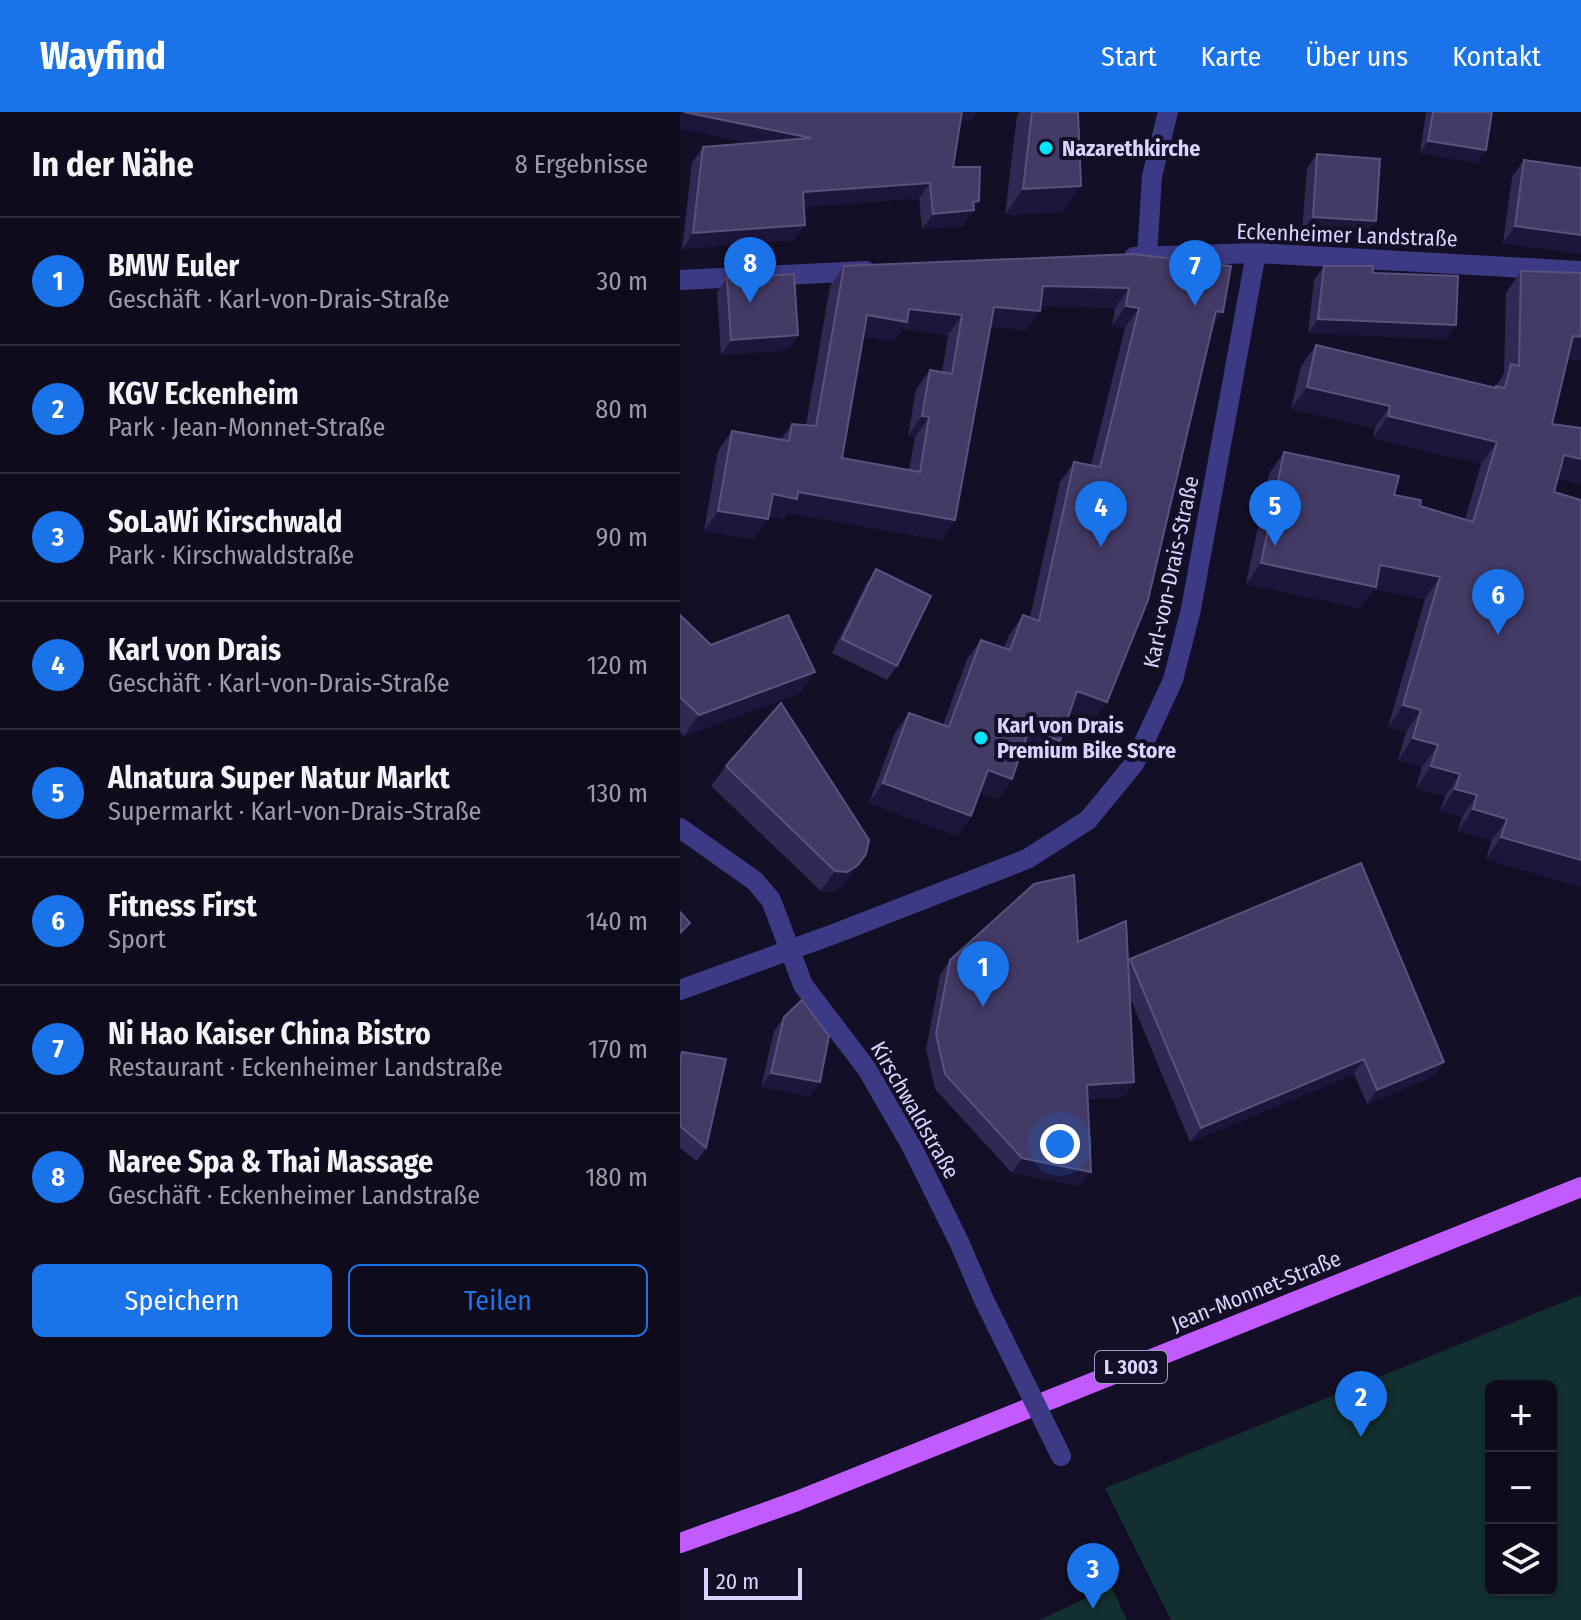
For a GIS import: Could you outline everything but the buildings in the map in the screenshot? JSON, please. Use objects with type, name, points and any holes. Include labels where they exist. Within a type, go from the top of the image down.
[{"type":"main road","name":"Jean-Monnet-Straße","points":[[680,1543],[811,1495],[1581,1187]]},
{"type":"street","points":[[1147,257],[1152,176],[1168,112]]},
{"type":"street","name":"Eckenheimer Landstraße","points":[[1116,258],[1256,253],[1581,271]]},
{"type":"street","name":"Karl-von-Drais-Straße","points":[[680,990],[1027,859],[1088,820],[1134,764],[1173,680],[1191,609],[1256,253]]},
{"type":"street","points":[[680,280],[882,270]]},
{"type":"street","name":"Kirschwaldstraße","points":[[680,828],[755,881],[771,900],[803,985],[867,1069],[911,1145],[1061,1456]]},
{"type":"green space","points":[[1581,1295],[1581,1620],[1171,1620],[1105,1488]]},
{"type":"green space","points":[[1111,1586],[1127,1620],[1040,1620]]},
{"type":"place","name":"Nazarethkirche","points":[[1046,148]]},
{"type":"place","name":"Naree Spa & Thai Massage","points":[[750,303]]},
{"type":"place","name":"Ni Hao Kaiser China Bistro","points":[[1195,306]]},
{"type":"place","name":"Alnatura Super Natur Markt","points":[[1275,546]]},
{"type":"place","name":"Karl von Drais","points":[[1101,547]]},
{"type":"place","name":"Fitness First","points":[[1498,635]]},
{"type":"place","name":"Karl von Drais Premium Bike Store","points":[[981,738]]},
{"type":"place","name":"BMW Euler","points":[[983,1007]]},
{"type":"place","name":"KGV Eckenheim","points":[[1361,1437]]},
{"type":"place","name":"SoLaWi Kirschwald","points":[[1093,1609]]}]
